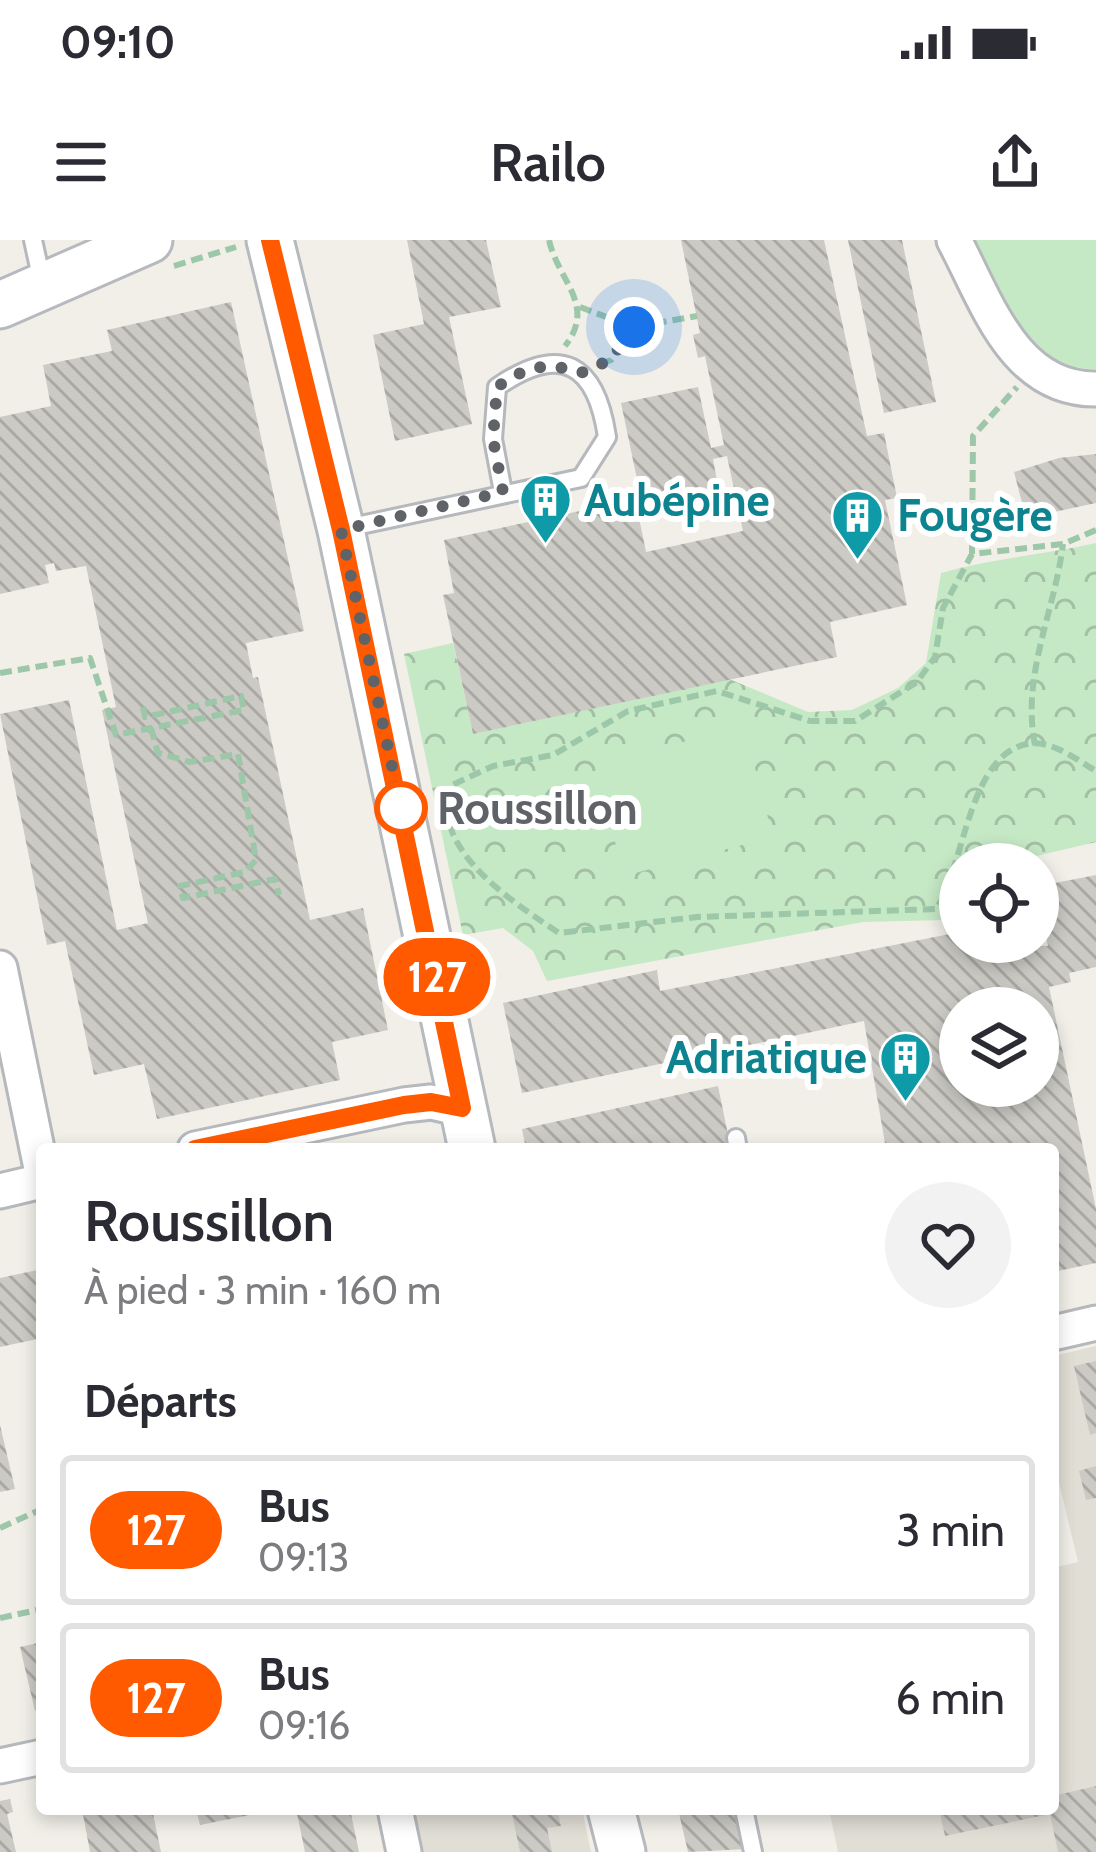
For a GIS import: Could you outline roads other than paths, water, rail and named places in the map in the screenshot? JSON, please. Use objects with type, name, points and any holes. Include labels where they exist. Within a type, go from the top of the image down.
[{"type":"street","points":[[0,305],[149,240]]},
{"type":"street","points":[[270,240],[341,530],[467,1129]]},
{"type":"street","points":[[954,240],[1007,340],[1032,371],[1068,389],[1096,389]]},
{"type":"street","points":[[0,968],[36,1147]]},
{"type":"street","points":[[249,1143],[431,1102],[467,1129]]},
{"type":"street","points":[[0,1191],[36,1179]]},
{"type":"street","points":[[1059,1332],[1096,1323]]},
{"type":"street","points":[[0,1766],[36,1758]]},
{"type":"street","points":[[396,1815],[404,1852]]},
{"type":"street","points":[[613,1815],[622,1852]]},
{"type":"lane","points":[[33,240],[44,286]]},
{"type":"lane","points":[[341,530],[580,478],[607,437],[600,393],[581,373],[551,363],[521,370],[497,387],[493,439],[503,492]]},
{"type":"lane","points":[[745,1815],[753,1852]]},
{"type":"place","name":"Aubépine","points":[[545,546]]},
{"type":"place","name":"Fougère","points":[[858,561]]},
{"type":"place","name":"Roussillon","points":[[401,808]]},
{"type":"place","name":"Adriatique","points":[[906,1103]]}]
